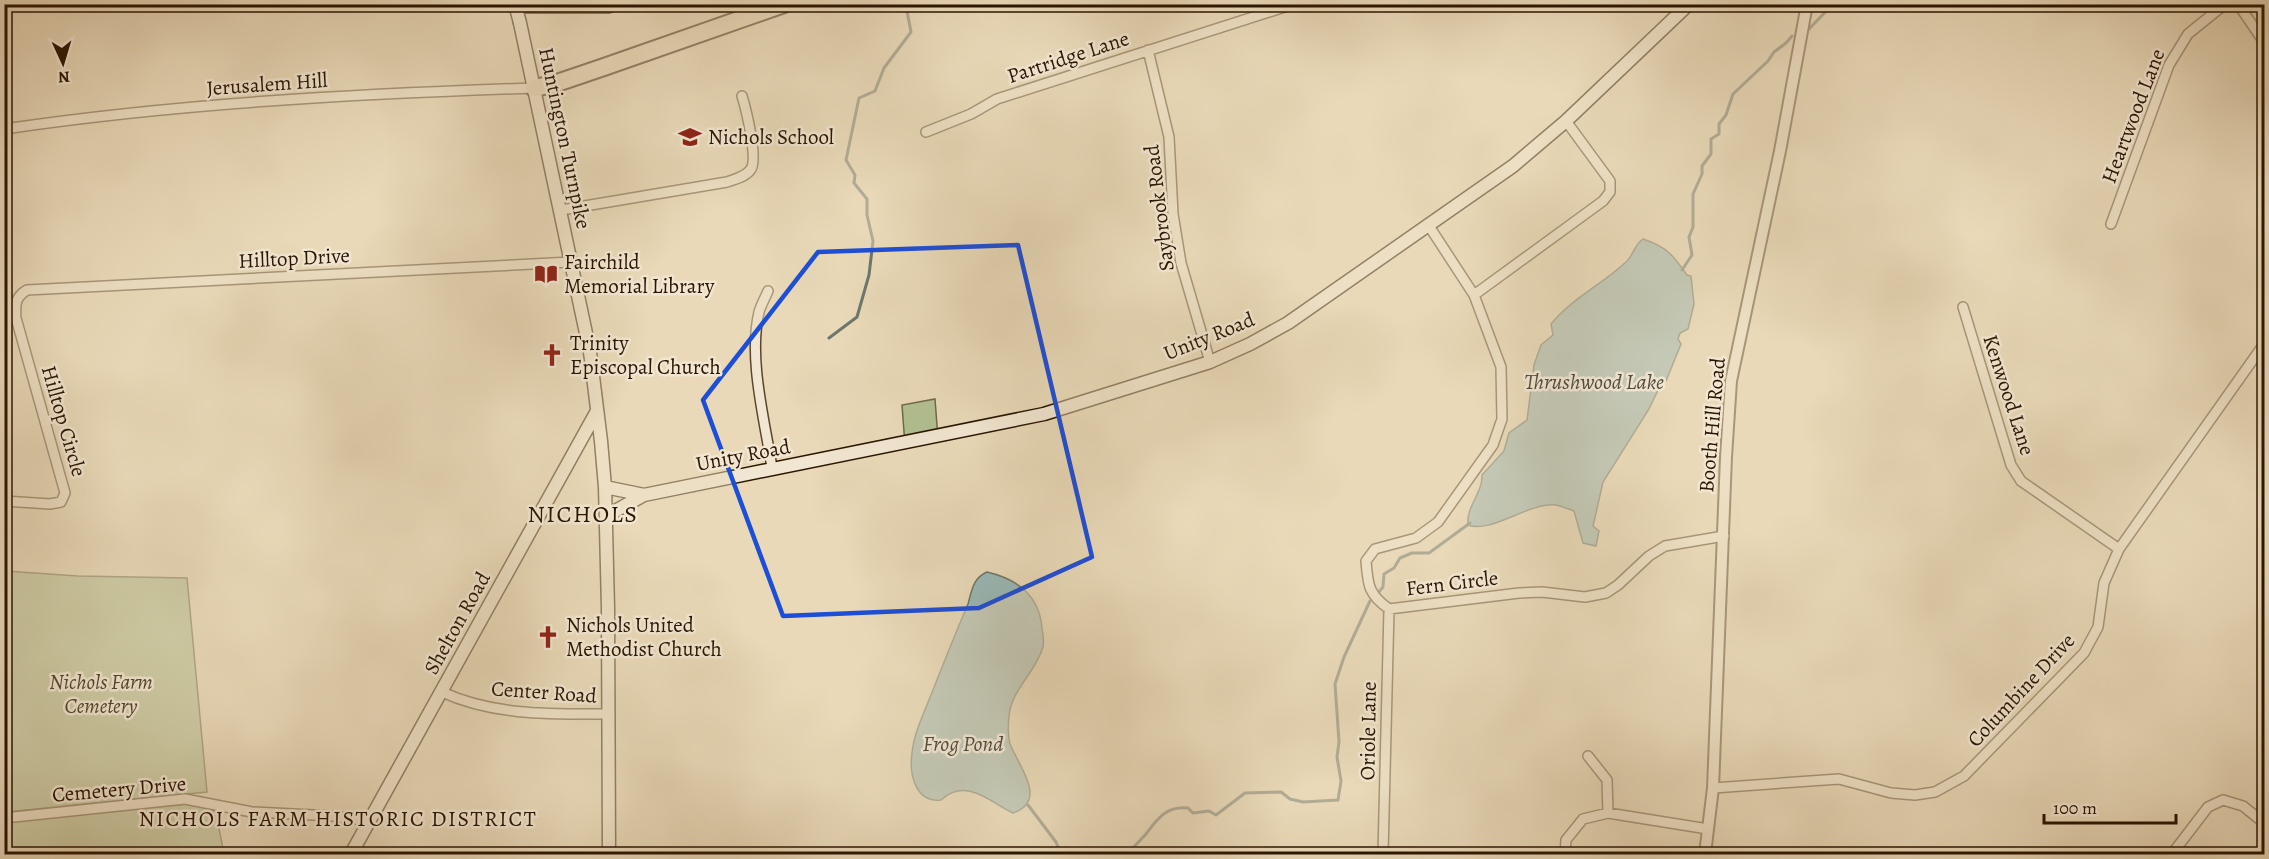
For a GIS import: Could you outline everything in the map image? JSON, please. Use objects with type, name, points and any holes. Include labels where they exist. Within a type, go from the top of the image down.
[{"type":"highway","points":[[515,4],[609,4]]},
{"type":"highway","points":[[534,88],[554,84],[784,4]]},
{"type":"main road","name":"Huntington Turnpike","points":[[515,4],[590,352],[597,411],[606,516],[609,855]]},
{"type":"main road","name":"Unity Road","points":[[606,516],[644,495],[1044,414],[1210,362],[1250,344],[1288,323],[1513,166],[1566,121],[1689,4]]},
{"type":"main road","name":"Shelton Road","points":[[351,855],[597,411]]},
{"type":"main road","name":"Unity Road","points":[[605,487],[644,495]]},
{"type":"street","name":"Partridge Lane","points":[[926,132],[971,114],[997,99],[1294,4]]},
{"type":"street","name":"Booth Hill Road","points":[[1705,855],[1713,788],[1731,381],[1780,152],[1807,4]]},
{"type":"street","name":"Heartwood Lane","points":[[2111,224],[2169,65],[2188,34],[2225,4]]},
{"type":"street","points":[[2238,4],[2265,42]]},
{"type":"street","name":"Saybrook Road","points":[[1148,50],[1169,137],[1173,214],[1181,263],[1210,362]]},
{"type":"street","name":"Jerusalem Hill","points":[[4,129],[167,109],[404,92],[534,88]]},
{"type":"street","points":[[561,210],[727,182],[742,177],[750,171],[753,164],[753,152],[742,96]]},
{"type":"street","points":[[1474,295],[1603,201],[1610,192],[1610,181],[1566,121]]},
{"type":"street","name":"Fern Circle","points":[[1429,226],[1474,295],[1501,367],[1502,419],[1493,445],[1438,522],[1416,538],[1375,549],[1366,561],[1368,588],[1377,601],[1389,609],[1519,593],[1542,592],[1585,597],[1606,593],[1649,556],[1665,546],[1724,536]]},
{"type":"street","name":"Hilltop Drive","points":[[20,294],[33,288],[571,262]]},
{"type":"street","points":[[768,291],[760,311],[756,338],[758,372],[772,468]]},
{"type":"street","name":"Hilltop Circle","points":[[4,501],[51,504],[61,501],[65,493],[18,327],[15,302],[20,294]]},
{"type":"street","name":"Kenwood Lane","points":[[1963,307],[2011,465],[2021,481],[2119,549]]},
{"type":"street","name":"Columbine Drive","points":[[1713,788],[1839,779],[1891,793],[1916,795],[1935,792],[1964,776],[2084,652],[2098,627],[2104,583],[2119,549],[2265,344]]},
{"type":"street","name":"Oriole Lane","points":[[1383,855],[1389,609]]},
{"type":"street","name":"Center Road","points":[[442,692],[478,705],[521,712],[609,714]]},
{"type":"street","points":[[1588,756],[1607,780],[1608,813]]},
{"type":"street","name":"Cemetery Drive","points":[[14,817],[185,799],[252,812],[333,816],[370,821]]},
{"type":"street","points":[[2172,855],[2208,807],[2223,800],[2243,806],[2265,823]]},
{"type":"street","points":[[1565,855],[1566,840],[1582,819],[1608,813],[1708,829]]},
{"type":"highlighted area","points":[[1018,245],[1092,557],[979,608],[783,616],[703,400],[818,252]]},
{"type":"green space","points":[[935,399],[938,439],[905,445],[902,405]]},
{"type":"green space","name":"Nichols Farm Cemetery","points":[[5,571],[78,576],[187,578],[207,792],[6,812]]},
{"type":"green space","points":[[187,804],[206,805],[216,813],[224,854],[5,854],[6,832],[12,821]]},
{"type":"water","name":"Thrushwood Lake","points":[[1643,239],[1664,249],[1687,275],[1691,276],[1694,304],[1688,329],[1680,333],[1678,339],[1681,344],[1666,381],[1660,386],[1649,409],[1603,482],[1593,526],[1599,531],[1596,546],[1583,543],[1574,511],[1556,505],[1534,508],[1488,525],[1477,527],[1468,525],[1469,512],[1480,488],[1482,475],[1504,451],[1509,433],[1527,420],[1534,365],[1541,345],[1553,335],[1551,324],[1568,306],[1627,261]]},
{"type":"water","name":"Frog Pond","points":[[987,572],[1017,584],[1032,598],[1040,617],[1043,636],[1040,656],[1014,698],[1009,716],[1010,744],[1024,772],[1030,791],[1029,800],[1024,807],[1013,813],[969,791],[950,794],[941,800],[925,797],[916,785],[911,761],[920,723],[974,585]]},
{"type":"waterway","points":[[829,338],[857,317],[869,275],[873,241],[867,215],[867,199],[854,183],[855,175],[846,160],[859,98],[875,91],[884,68],[911,32],[907,11],[911,4]]},
{"type":"waterway","points":[[1809,29],[1833,4]]},
{"type":"waterway","points":[[1682,270],[1692,255],[1689,237],[1693,227],[1693,194],[1702,174],[1702,166],[1711,154],[1711,139],[1719,134],[1719,124],[1726,115],[1733,94],[1792,36]]},
{"type":"waterway","points":[[1378,593],[1383,587],[1384,574],[1394,568],[1400,558],[1412,553],[1429,553],[1470,523]]},
{"type":"waterway","points":[[1126,854],[1163,814],[1174,809],[1188,808],[1193,813],[1209,811],[1216,815],[1245,793],[1281,792],[1290,799],[1303,802],[1338,800],[1341,781],[1337,757],[1339,742],[1335,684],[1344,657],[1370,601]]},
{"type":"waterway","points":[[1028,805],[1056,842],[1061,854]]},
{"type":"place","name":"Nichols School","points":[[690,137]]},
{"type":"place","name":"Fairchild Memorial Library","points":[[546,274]]},
{"type":"place","name":"Trinity Episcopal Church","points":[[552,355]]},
{"type":"place","name":"Nichols United Methodist Church","points":[[548,637]]},
{"type":"district","name":"NICHOLS","points":[[583,514]]},
{"type":"district","name":"NICHOLS FARM HISTORIC DISTRICT","points":[[338,819]]}]
